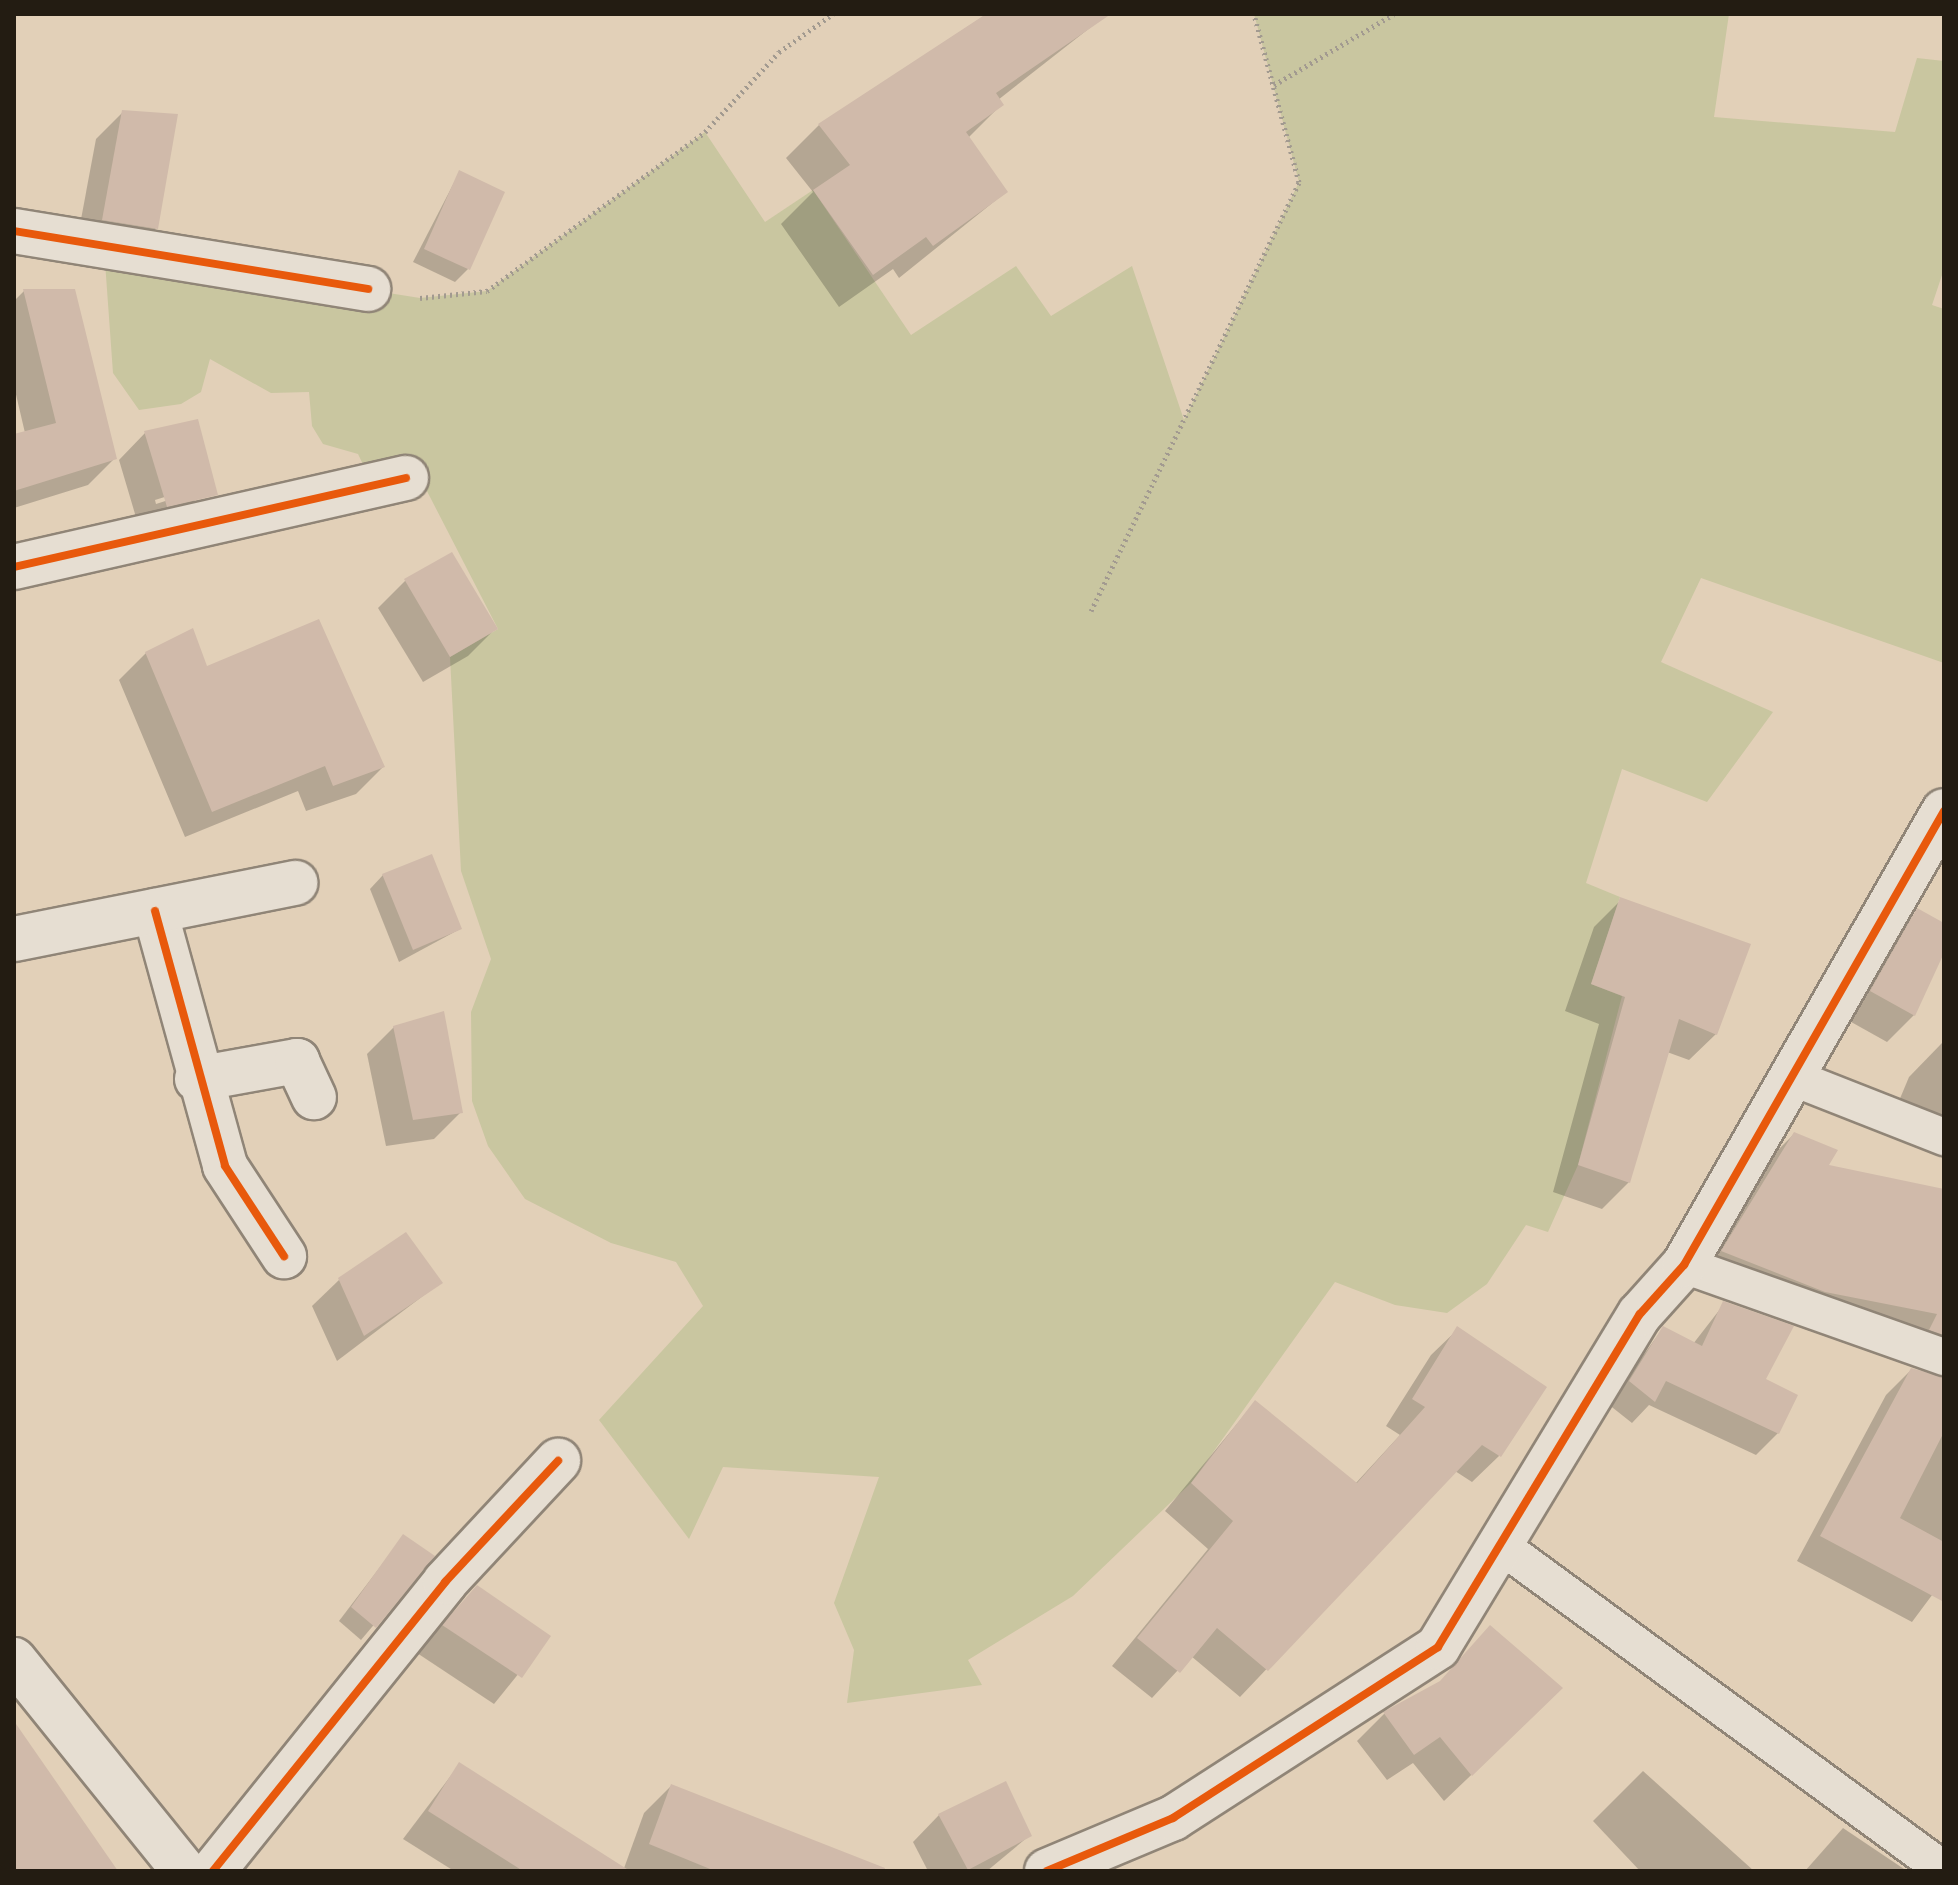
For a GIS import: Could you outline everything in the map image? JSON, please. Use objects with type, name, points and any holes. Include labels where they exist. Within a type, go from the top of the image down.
[{"type":"street","points":[[14,231],[368,289]]},
{"type":"street","points":[[14,567],[406,478]]},
{"type":"street","points":[[1047,1871],[1173,1818],[1438,1647],[1640,1314],[1684,1265],[1789,1076],[1944,811]]},
{"type":"street","points":[[14,939],[295,883]]},
{"type":"street","points":[[155,911],[197,1079],[225,1166],[284,1256]]},
{"type":"street","points":[[197,1079],[297,1061],[314,1097]]},
{"type":"street","points":[[213,1871],[445,1582],[558,1461]]},
{"type":"street","points":[[14,1660],[184,1871]]},
{"type":"lane","points":[[1789,1076],[1944,1137]]},
{"type":"lane","points":[[1684,1265],[1944,1357]]},
{"type":"lane","points":[[1500,1545],[1944,1870]]},
{"type":"path","points":[[368,289],[420,298],[487,291],[705,132],[779,52],[833,14]]},
{"type":"path","points":[[1091,611],[1299,182],[1254,14]]},
{"type":"path","points":[[1274,85],[1394,14]]},
{"type":"shaded area","points":[[1254,14],[1729,14],[1714,117],[1895,132],[1917,58],[1944,61],[1944,269],[1932,305],[1944,309],[1944,663],[1701,578],[1661,662],[1773,712],[1707,802],[1622,769],[1586,883],[1620,897],[1591,984],[1622,996],[1578,1165],[1548,1232],[1526,1225],[1487,1284],[1447,1313],[1395,1305],[1335,1282],[1191,1483],[1073,1596],[968,1660],[982,1685],[847,1703],[854,1650],[834,1603],[879,1477],[723,1467],[689,1539],[599,1420],[703,1306],[676,1262],[611,1243],[525,1199],[488,1146],[472,1101],[471,1012],[491,959],[461,871],[450,657],[498,629],[413,464],[373,485],[358,454],[323,444],[312,426],[309,392],[271,393],[210,359],[201,392],[181,404],[139,410],[113,373],[104,248],[420,298],[487,291],[705,132],[765,222],[813,190],[911,335],[1016,266],[1051,316],[1132,266],[1184,420],[1299,182]]},
{"type":"building","points":[[986,14],[1111,14],[996,93],[1004,105],[966,132],[1008,192],[933,246],[926,237],[873,275],[813,190],[850,165],[818,124]]},
{"type":"building","points":[[122,110],[178,114],[158,229],[102,220]]},
{"type":"building","points":[[459,170],[505,192],[470,270],[424,249]]},
{"type":"building","points":[[23,289],[75,289],[117,459],[14,491],[14,434],[56,423]]},
{"type":"building","points":[[198,419],[218,495],[167,507],[144,431]]},
{"type":"building","points":[[452,552],[498,629],[450,657],[404,579]]},
{"type":"building","points":[[319,619],[385,767],[333,786],[325,766],[212,812],[145,652],[193,628],[207,666]]},
{"type":"building","points":[[432,854],[462,929],[413,950],[382,874]]},
{"type":"building","points":[[1620,897],[1751,944],[1717,1035],[1679,1019],[1630,1183],[1578,1165],[1625,997],[1591,984]]},
{"type":"building","points":[[1917,908],[1944,923],[1944,953],[1915,1016],[1870,991]]},
{"type":"building","points":[[444,1011],[463,1113],[413,1120],[393,1026]]},
{"type":"building","points":[[1794,1132],[1838,1150],[1829,1165],[1944,1189],[1944,1335],[1929,1330],[1937,1314],[1825,1292],[1721,1251]]},
{"type":"building","points":[[406,1232],[443,1283],[364,1336],[338,1278]]},
{"type":"building","points":[[1723,1301],[1794,1326],[1766,1379],[1798,1395],[1779,1434],[1666,1381],[1655,1402],[1629,1381],[1663,1326],[1702,1346]]},
{"type":"building","points":[[1457,1326],[1547,1387],[1501,1457],[1482,1445],[1268,1671],[1217,1628],[1180,1673],[1137,1638],[1233,1521],[1191,1483],[1255,1400],[1357,1483],[1425,1407],[1412,1399]]},
{"type":"building","points":[[1911,1368],[1944,1377],[1944,1432],[1900,1518],[1944,1542],[1944,1602],[1820,1536]]},
{"type":"building","points":[[403,1534],[435,1556],[376,1628],[351,1607]]},
{"type":"building","points":[[477,1585],[551,1636],[522,1678],[442,1625]]},
{"type":"building","points":[[1490,1625],[1563,1688],[1472,1776],[1440,1737],[1414,1755],[1383,1712],[1440,1681]]},
{"type":"building","points":[[14,1721],[118,1871],[14,1871]]},
{"type":"building","points":[[459,1762],[630,1871],[523,1871],[428,1811]]},
{"type":"building","points":[[1006,1781],[1032,1836],[968,1870],[938,1814]]},
{"type":"building","points":[[671,1784],[885,1868],[884,1871],[715,1871],[649,1844]]},
{"type":"cycle path","points":[[14,231],[368,289]]},
{"type":"cycle path","points":[[14,567],[406,478]]},
{"type":"cycle path","points":[[1047,1871],[1173,1818],[1438,1647],[1640,1314],[1684,1265],[1944,811]]},
{"type":"cycle path","points":[[155,911],[225,1166],[284,1256]]},
{"type":"cycle path","points":[[213,1871],[445,1582],[558,1461]]}]
